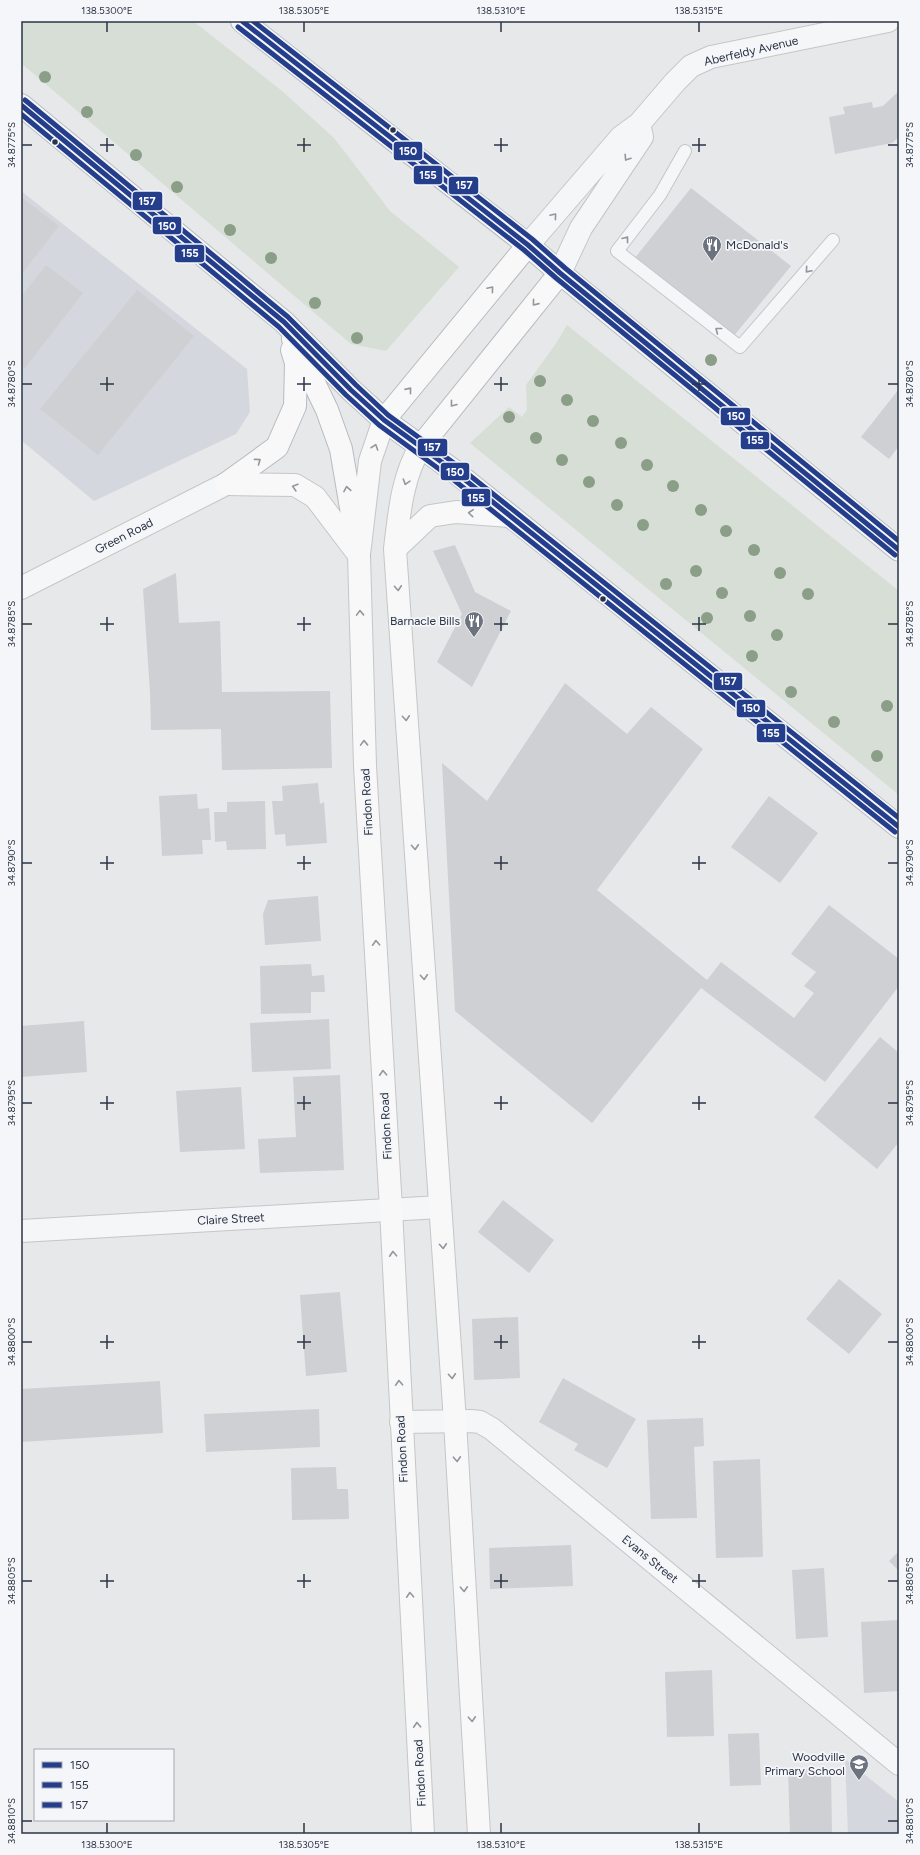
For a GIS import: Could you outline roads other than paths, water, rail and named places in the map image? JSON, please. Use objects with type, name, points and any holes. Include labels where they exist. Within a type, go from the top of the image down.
[{"type":"main road","points":[[242,21],[528,245],[560,273],[899,550]]},
{"type":"main road","points":[[21,104],[284,322],[351,390],[384,420],[510,516],[899,827]]},
{"type":"main road","points":[[384,420],[528,245]]},
{"type":"main road","points":[[479,1834],[455,1420],[395,549],[405,486],[420,446],[560,273]]},
{"type":"main road","points":[[226,484],[277,447],[295,406],[296,363],[284,322]]},
{"type":"main road","points":[[284,322],[327,410],[341,449],[359,555]]},
{"type":"main road","name":"Findon Road","points":[[384,420],[369,468],[359,555],[365,766],[391,1209],[423,1834]]},
{"type":"main road","points":[[226,484],[295,485],[315,497],[359,555]]},
{"type":"main road","points":[[395,549],[430,516],[456,512],[510,516]]},
{"type":"street","name":"Aberfeldy Avenue","points":[[528,245],[621,137],[639,124],[675,82],[691,66],[711,57],[888,21]]},
{"type":"street","points":[[560,273],[581,228],[642,137],[639,124]]},
{"type":"street","name":"Green Road","points":[[21,588],[226,484]]},
{"type":"street","name":"Claire Street","points":[[21,1231],[440,1207]]},
{"type":"street","name":"Evans Street","points":[[401,1422],[455,1420],[480,1422],[492,1429],[899,1764]]},
{"type":"lane","points":[[685,151],[660,195],[617,251],[740,347],[833,240]]},
{"type":"place","name":"McDonald's","points":[[712,262]]},
{"type":"place","name":"Barnacle Bills","points":[[474,638]]},
{"type":"place","name":"Woodville Primary School","points":[[859,1781]]}]
